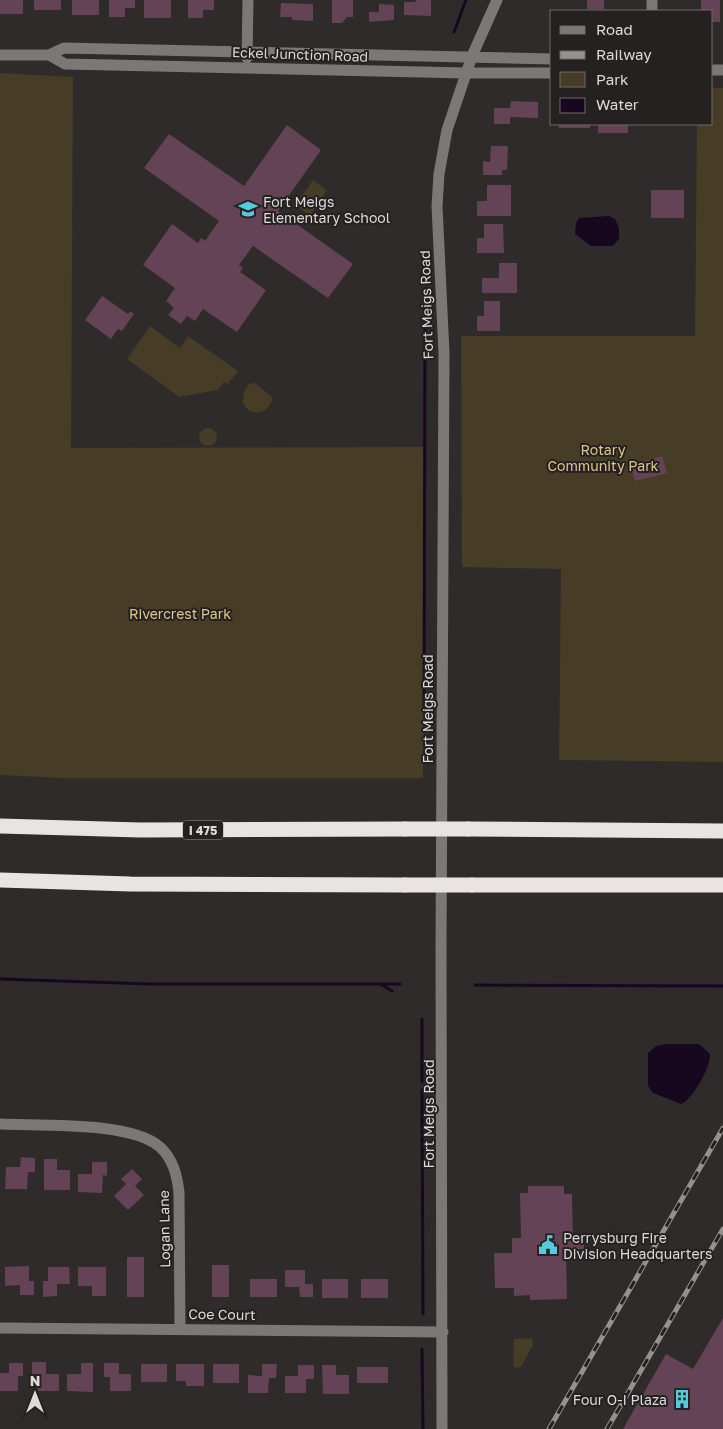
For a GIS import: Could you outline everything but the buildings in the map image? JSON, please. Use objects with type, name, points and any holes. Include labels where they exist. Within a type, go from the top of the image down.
[{"type":"highway","name":"I 475","points":[[0,826],[140,830],[468,829],[723,831]]},
{"type":"highway","points":[[0,880],[130,884],[723,885]]},
{"type":"street","points":[[247,67],[248,0]]},
{"type":"street","name":"Fort Meigs Road","points":[[442,1429],[441,947],[444,353],[437,206],[442,149],[472,56],[497,0]]},
{"type":"street","name":"Eckel Junction Road","points":[[0,55],[50,55],[64,48],[550,59]]},
{"type":"street","name":"Eckel Junction Road","points":[[50,55],[65,64],[466,73],[550,73]]},
{"type":"street","name":"Logan Lane","points":[[0,1124],[122,1131],[146,1138],[165,1152],[177,1175],[179,1192],[180,1329]]},
{"type":"street","name":"Coe Court","points":[[0,1328],[443,1332]]},
{"type":"green space","name":"Rivercrest Park","points":[[0,73],[73,77],[71,448],[425,447],[423,778],[61,778],[0,775]]},
{"type":"green space","name":"Rotary Community Park","points":[[713,88],[723,88],[723,762],[559,760],[561,569],[462,567],[461,336],[695,336],[697,125],[713,125]]},
{"type":"green space","points":[[313,180],[327,190],[310,216],[295,205]]},
{"type":"green space","points":[[150,326],[180,348],[188,336],[238,371],[228,384],[224,382],[218,390],[179,397],[127,359]]},
{"type":"green space","points":[[255,383],[272,397],[270,405],[260,412],[248,410],[243,403],[244,392],[249,384]]},
{"type":"green space","points":[[208,428],[214,431],[217,437],[214,443],[208,446],[202,443],[199,437],[202,431]]},
{"type":"green space","points":[[532,1338],[533,1345],[521,1367],[516,1368],[513,1365],[514,1339]]},
{"type":"water","points":[[609,216],[615,219],[619,228],[619,239],[613,246],[591,246],[575,234],[576,223],[579,218]]},
{"type":"water","points":[[666,1044],[699,1044],[710,1054],[708,1067],[696,1089],[681,1104],[653,1093],[648,1086],[648,1053],[656,1046]]},
{"type":"waterway","points":[[454,32],[466,0]]},
{"type":"waterway","points":[[424,712],[425,326]]},
{"type":"waterway","points":[[0,979],[150,984],[400,984]]},
{"type":"waterway","points":[[382,985],[392,991]]},
{"type":"waterway","points":[[475,985],[723,986]]},
{"type":"waterway","points":[[422,1019],[422,1082]]},
{"type":"waterway","points":[[422,1090],[423,1314]]},
{"type":"waterway","points":[[422,1349],[423,1429]]},
{"type":"railway","points":[[549,1429],[723,1128]]},
{"type":"railway","points":[[607,1429],[723,1229]]},
{"type":"place","name":"Fort Meigs Elementary School","points":[[248,209]]},
{"type":"place","name":"Perrysburg Fire Division Headquarters","points":[[548,1245]]},
{"type":"place","name":"Four O-I Plaza","points":[[682,1399]]}]
